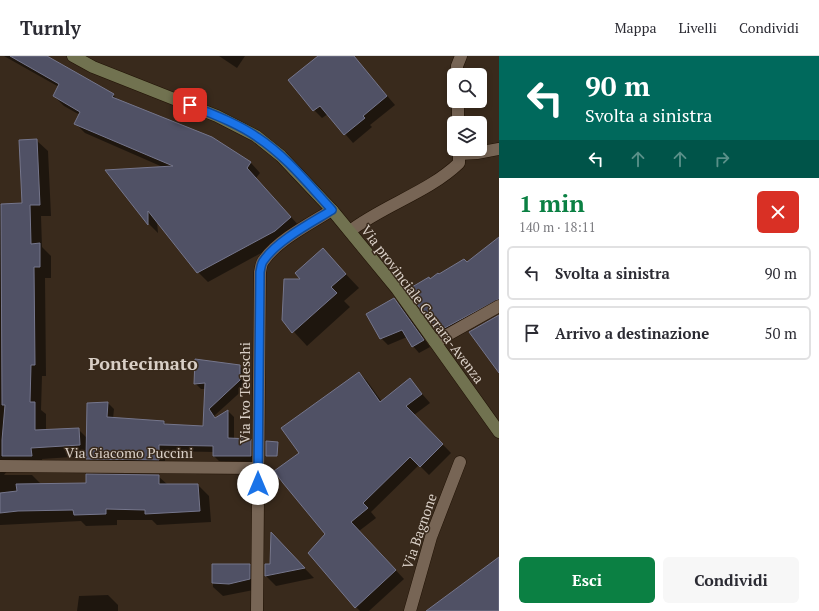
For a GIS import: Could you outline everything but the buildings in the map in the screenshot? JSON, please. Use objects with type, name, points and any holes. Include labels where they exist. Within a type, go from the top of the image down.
[{"type":"main road","name":"Via provinciale Carrara-Avenza","points":[[73,56],[93,67],[217,116],[256,136],[282,156],[332,210],[397,289],[499,432]]},
{"type":"street","points":[[457,68],[461,56]]},
{"type":"street","points":[[487,151],[499,149]]},
{"type":"street","points":[[350,231],[364,221],[447,175],[459,163],[459,156]]},
{"type":"street","name":"Via Ivo Tedeschi","points":[[257,611],[260,272],[263,261],[277,246],[332,210]]},
{"type":"street","points":[[435,342],[499,306]]},
{"type":"street","name":"Via Bagnone","points":[[410,611],[431,537],[460,462]]},
{"type":"street","name":"Via Giacomo Puccini","points":[[0,466],[259,468]]},
{"type":"district","name":"Pontecimato","points":[[143,363]]},
{"type":"route","points":[[190,105],[217,116],[256,136],[282,156],[332,210],[277,246],[263,261],[260,272],[258,484]]}]
